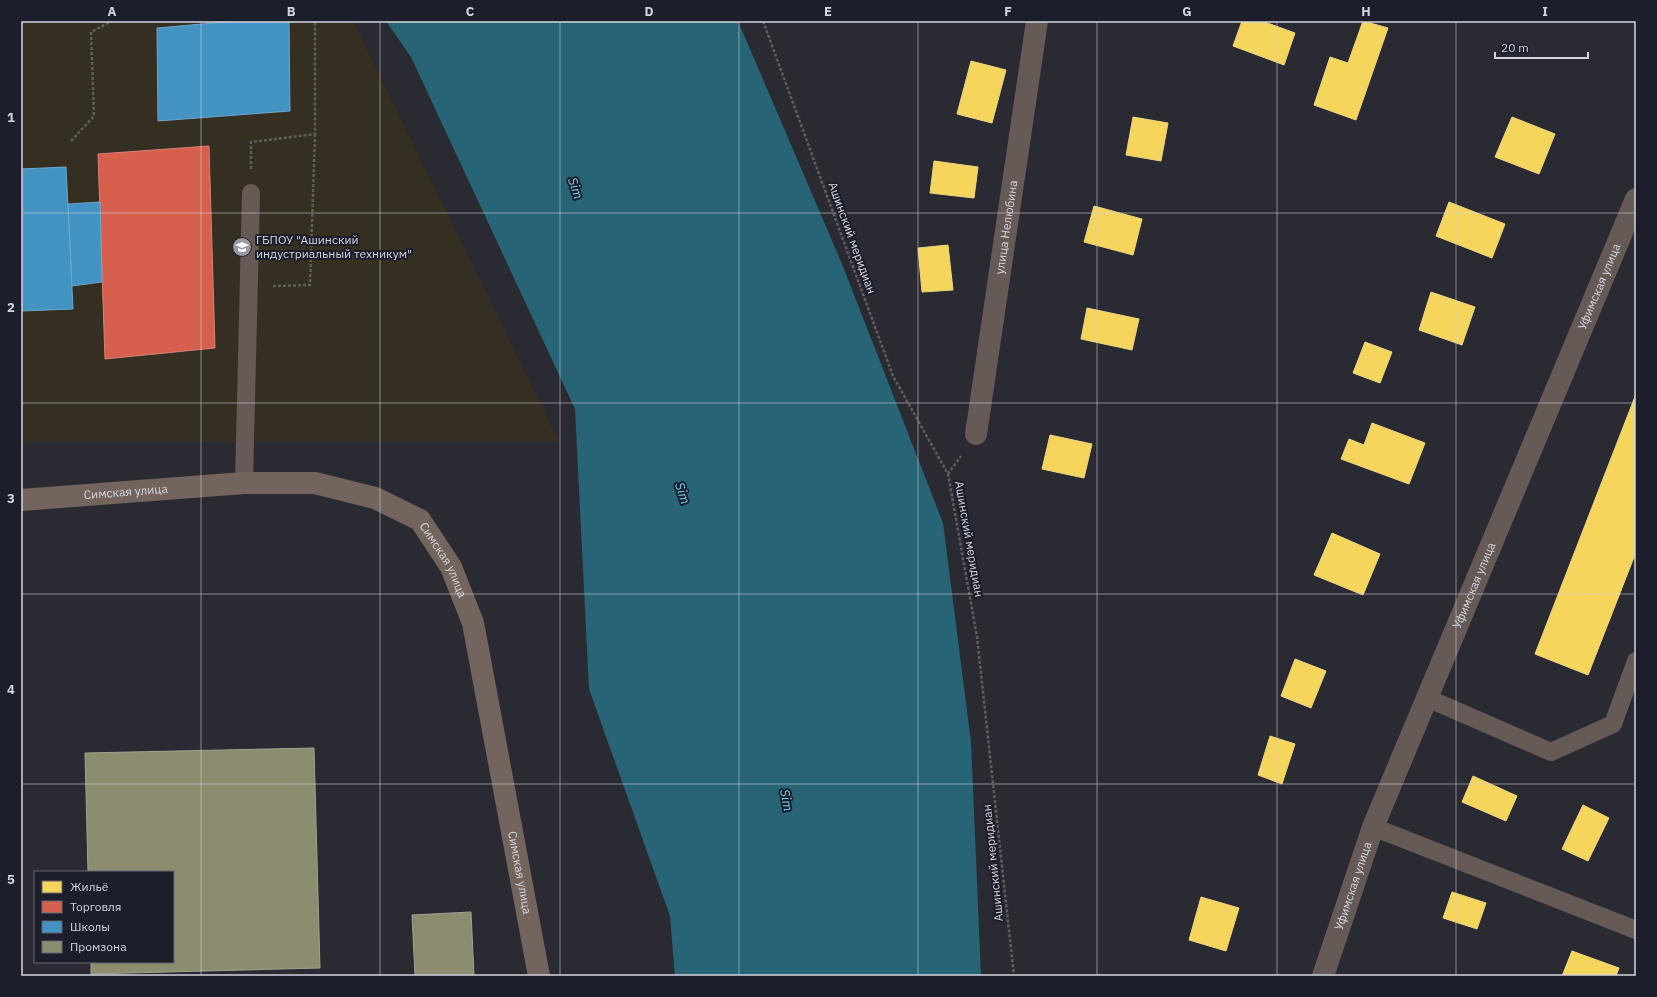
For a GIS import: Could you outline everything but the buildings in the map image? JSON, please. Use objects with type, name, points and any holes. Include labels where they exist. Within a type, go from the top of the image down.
[{"type":"main road","name":"Симская улица","points":[[21,500],[244,484],[315,483],[375,498],[420,520],[451,567],[473,623],[539,976]]},
{"type":"street","name":"улица Нелюбина","points":[[976,434],[1037,21]]},
{"type":"street","name":"Уфимская улица","points":[[1323,976],[1373,827],[1636,199]]},
{"type":"lane","points":[[244,484],[251,193]]},
{"type":"lane","points":[[1427,698],[1551,752],[1613,724],[1636,661]]},
{"type":"lane","points":[[1373,827],[1636,930]]},
{"type":"path","points":[[71,141],[94,116],[91,32],[112,21]]},
{"type":"path","points":[[248,286],[310,284],[315,134],[315,21]]},
{"type":"path","name":"Ашинский меридиан","points":[[763,21],[892,376],[948,474],[977,637],[1014,976]]},
{"type":"path","points":[[251,193],[251,142],[315,134]]},
{"type":"shaded area","name":"ГБПОУ \"Ашинский индустриальный техникум\"","points":[[21,21],[353,21],[559,442],[21,442]]},
{"type":"water","name":"Sim","points":[[386,21],[738,21],[842,264],[943,523],[971,742],[981,976],[675,976],[670,916],[589,689],[575,409],[411,57]]},
{"type":"place","name":"ГБПОУ \"Ашинский индустриальный техникум\"","points":[[242,247]]}]
